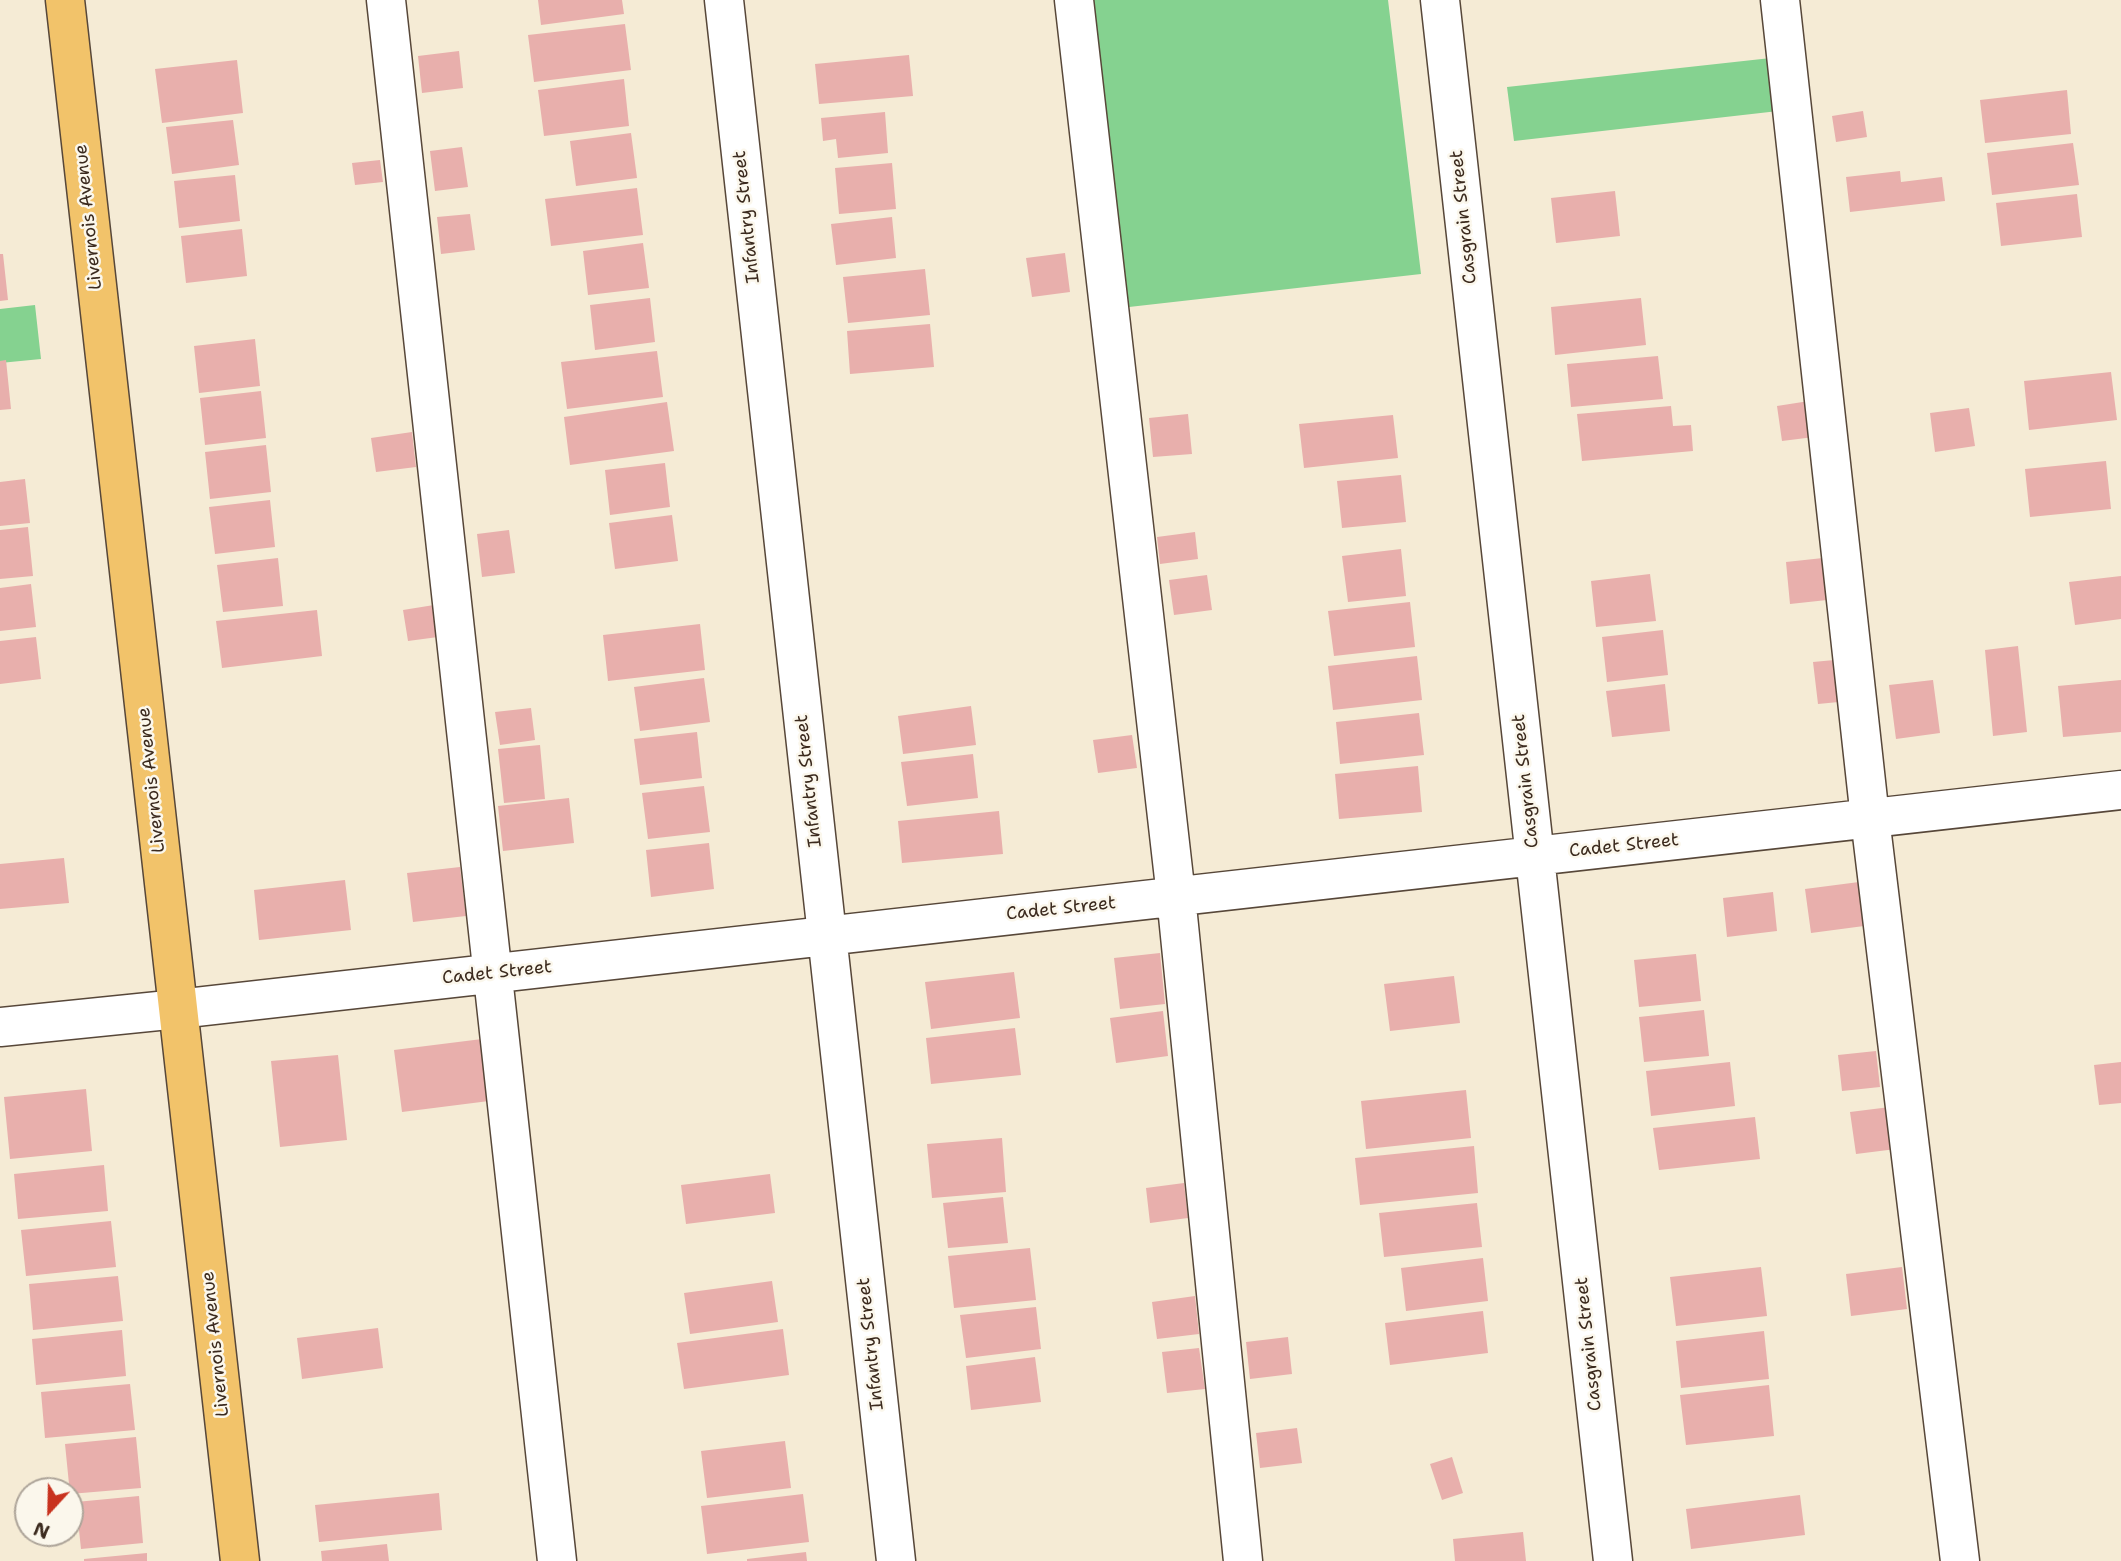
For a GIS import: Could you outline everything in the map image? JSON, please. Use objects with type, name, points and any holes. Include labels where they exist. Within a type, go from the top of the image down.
[{"type":"main road","name":"Livernois Avenue","points":[[65,0],[240,1561]]},
{"type":"street","points":[[386,0],[558,1561]]},
{"type":"street","name":"Infantry Street","points":[[724,0],[896,1561]]},
{"type":"street","points":[[1074,0],[1175,896],[1243,1561]]},
{"type":"street","name":"Casgrain Street","points":[[1440,0],[1613,1561]]},
{"type":"street","points":[[1780,0],[1870,818],[1960,1561]]},
{"type":"street","name":"Cadet Street","points":[[0,1027],[2121,790]]},
{"type":"green space","points":[[1092,0],[1388,0],[1421,274],[1129,307]]},
{"type":"green space","points":[[1780,57],[1787,110],[1514,141],[1507,87]]},
{"type":"green space","points":[[35,305],[41,359],[0,363],[0,309]]},
{"type":"building","points":[[538,0],[622,0],[624,14],[541,25]]},
{"type":"building","points":[[625,24],[631,70],[534,82],[528,35]]},
{"type":"building","points":[[459,51],[463,88],[422,93],[418,56]]},
{"type":"building","points":[[909,55],[913,96],[819,104],[815,64]]},
{"type":"building","points":[[237,60],[243,113],[162,123],[155,69]]},
{"type":"building","points":[[624,79],[629,126],[544,136],[538,90]]},
{"type":"building","points":[[2067,90],[2071,134],[1985,143],[1980,100]]},
{"type":"building","points":[[1863,111],[1867,137],[1836,142],[1832,116]]},
{"type":"building","points":[[885,112],[888,153],[838,158],[836,139],[823,141],[821,118]]},
{"type":"building","points":[[233,120],[239,165],[172,174],[166,127]]},
{"type":"building","points":[[631,133],[637,178],[576,186],[570,141]]},
{"type":"building","points":[[2073,143],[2079,185],[1992,195],[1987,153]]},
{"type":"building","points":[[462,147],[468,187],[435,191],[430,151]]},
{"type":"building","points":[[380,160],[383,182],[355,185],[352,163]]},
{"type":"building","points":[[892,163],[896,209],[839,214],[835,168]]},
{"type":"building","points":[[1900,171],[1901,182],[1942,177],[1945,201],[1850,212],[1846,177]]},
{"type":"building","points":[[235,175],[240,221],[179,228],[174,181]]},
{"type":"building","points":[[637,188],[643,235],[551,246],[545,199]]},
{"type":"building","points":[[1615,191],[1620,236],[1556,243],[1551,198]]},
{"type":"building","points":[[2077,194],[2082,237],[2001,246],[1996,203]]},
{"type":"building","points":[[470,214],[475,250],[441,254],[437,217]]},
{"type":"building","points":[[892,217],[896,258],[836,265],[831,224]]},
{"type":"building","points":[[242,229],[247,276],[186,283],[181,236]]},
{"type":"building","points":[[643,243],[649,288],[588,295],[583,251]]},
{"type":"building","points":[[1065,253],[1070,292],[1032,297],[1026,258]]},
{"type":"building","points":[[0,254],[3,254],[8,300],[0,301]]},
{"type":"building","points":[[925,269],[930,315],[848,323],[843,277]]},
{"type":"building","points":[[650,298],[655,342],[595,350],[590,305]]},
{"type":"building","points":[[1641,298],[1646,345],[1555,355],[1551,307]]},
{"type":"building","points":[[930,324],[934,367],[850,374],[847,331]]},
{"type":"building","points":[[255,339],[260,386],[199,393],[194,346]]},
{"type":"building","points":[[657,351],[663,397],[567,409],[561,362]]},
{"type":"building","points":[[1658,356],[1663,399],[1571,407],[1567,364]]},
{"type":"building","points":[[6,360],[11,409],[0,410],[0,361]]},
{"type":"building","points":[[2111,372],[2117,420],[2029,430],[2024,381]]},
{"type":"building","points":[[261,391],[266,438],[205,445],[200,398]]},
{"type":"building","points":[[1809,401],[1814,437],[1782,441],[1777,406]]},
{"type":"building","points":[[667,402],[674,451],[570,465],[564,417]]},
{"type":"building","points":[[1671,406],[1673,426],[1691,425],[1693,451],[1582,461],[1577,414]]},
{"type":"building","points":[[1969,408],[1975,446],[1935,452],[1930,413]]},
{"type":"building","points":[[1188,414],[1192,454],[1153,457],[1149,418]]},
{"type":"building","points":[[1393,415],[1398,458],[1304,468],[1299,424]]},
{"type":"building","points":[[412,432],[416,467],[376,472],[371,438]]},
{"type":"building","points":[[266,445],[271,492],[210,499],[205,452]]},
{"type":"building","points":[[2106,461],[2111,509],[2030,517],[2025,469]]},
{"type":"building","points":[[665,463],[670,507],[610,515],[605,470]]},
{"type":"building","points":[[1401,475],[1406,522],[1342,528],[1337,481]]},
{"type":"building","points":[[25,479],[30,523],[0,526],[0,482]]},
{"type":"building","points":[[270,500],[275,547],[215,554],[209,507]]},
{"type":"building","points":[[672,515],[678,561],[615,569],[609,523]]},
{"type":"building","points":[[28,527],[33,576],[0,579],[0,530]]},
{"type":"building","points":[[509,530],[515,573],[482,577],[477,534]]},
{"type":"building","points":[[1195,532],[1198,559],[1160,564],[1157,537]]},
{"type":"building","points":[[1401,549],[1406,596],[1348,602],[1342,556]]},
{"type":"building","points":[[278,558],[283,606],[223,612],[217,565]]},
{"type":"building","points":[[1823,558],[1827,600],[1790,604],[1786,562]]},
{"type":"building","points":[[1650,574],[1656,621],[1596,627],[1591,581]]},
{"type":"building","points":[[1207,575],[1212,610],[1174,615],[1169,580]]},
{"type":"building","points":[[2121,576],[2121,619],[2075,625],[2069,582]]},
{"type":"building","points":[[31,584],[36,627],[0,631],[0,588]]},
{"type":"building","points":[[1410,602],[1415,647],[1334,656],[1328,611]]},
{"type":"building","points":[[434,605],[438,637],[408,641],[403,610]]},
{"type":"building","points":[[317,610],[322,656],[222,668],[216,621]]},
{"type":"building","points":[[700,624],[705,670],[608,681],[603,635]]},
{"type":"building","points":[[1663,630],[1668,675],[1607,682],[1602,637]]},
{"type":"building","points":[[36,637],[41,679],[0,684],[0,641]]},
{"type":"building","points":[[2018,646],[2027,732],[1993,736],[1985,650]]},
{"type":"building","points":[[1417,656],[1422,700],[1333,710],[1328,666]]},
{"type":"building","points":[[1845,659],[1849,701],[1818,704],[1813,662]]},
{"type":"building","points":[[704,678],[710,722],[640,731],[634,687]]},
{"type":"building","points":[[1933,680],[1940,733],[1896,739],[1889,685]]},
{"type":"building","points":[[2121,680],[2121,732],[2063,737],[2058,686]]},
{"type":"building","points":[[1665,684],[1670,731],[1612,737],[1606,691]]},
{"type":"building","points":[[971,706],[976,745],[903,754],[898,716]]},
{"type":"building","points":[[531,708],[535,740],[500,745],[495,712]]},
{"type":"building","points":[[1419,713],[1424,755],[1340,764],[1336,722]]},
{"type":"building","points":[[697,732],[702,778],[640,785],[634,739]]},
{"type":"building","points":[[1132,735],[1137,768],[1098,773],[1093,740]]},
{"type":"building","points":[[540,745],[545,799],[504,803],[498,749]]},
{"type":"building","points":[[973,754],[978,798],[907,806],[901,762]]},
{"type":"building","points":[[1418,766],[1422,812],[1339,819],[1335,774]]},
{"type":"building","points":[[704,786],[710,832],[648,839],[642,793]]},
{"type":"building","points":[[569,798],[574,843],[503,851],[498,806]]},
{"type":"building","points":[[999,811],[1003,854],[902,863],[898,821]]},
{"type":"building","points":[[709,843],[714,889],[651,897],[646,850]]},
{"type":"building","points":[[64,858],[69,903],[0,909],[0,864]]},
{"type":"building","points":[[460,867],[466,916],[413,922],[407,873]]},
{"type":"building","points":[[345,880],[351,930],[259,940],[254,890]]},
{"type":"building","points":[[1859,882],[1864,926],[1811,933],[1805,889]]},
{"type":"building","points":[[1773,892],[1777,931],[1727,937],[1723,898]]},
{"type":"building","points":[[1160,953],[1165,1004],[1120,1009],[1114,958]]},
{"type":"building","points":[[1696,954],[1701,1001],[1639,1007],[1634,960]]},
{"type":"building","points":[[1014,972],[1020,1018],[931,1029],[925,982]]},
{"type":"building","points":[[1454,976],[1460,1023],[1390,1031],[1384,984]]},
{"type":"building","points":[[1704,1010],[1709,1056],[1644,1062],[1639,1017]]},
{"type":"building","points":[[1163,1011],[1168,1056],[1116,1063],[1110,1018]]},
{"type":"building","points":[[1015,1028],[1021,1075],[931,1084],[926,1038]]},
{"type":"building","points":[[482,1039],[489,1101],[402,1112],[394,1050]]},
{"type":"building","points":[[1876,1051],[1880,1087],[1842,1091],[1838,1055]]},
{"type":"building","points":[[338,1055],[347,1140],[280,1147],[271,1061]]},
{"type":"building","points":[[1730,1062],[1735,1106],[1651,1116],[1646,1071]]},
{"type":"building","points":[[2121,1062],[2121,1103],[2099,1105],[2094,1065]]},
{"type":"building","points":[[86,1089],[92,1151],[10,1159],[4,1097]]},
{"type":"building","points":[[1466,1090],[1471,1138],[1366,1149],[1361,1101]]},
{"type":"building","points":[[1890,1107],[1896,1149],[1856,1154],[1850,1112]]},
{"type":"building","points":[[1755,1117],[1760,1159],[1659,1170],[1653,1128]]},
{"type":"building","points":[[1002,1138],[1006,1192],[932,1198],[927,1144]]},
{"type":"building","points":[[1474,1146],[1478,1193],[1360,1205],[1355,1158]]},
{"type":"building","points":[[104,1165],[108,1211],[18,1219],[14,1174]]},
{"type":"building","points":[[770,1174],[775,1213],[686,1224],[681,1185]]},
{"type":"building","points":[[1184,1183],[1188,1218],[1150,1223],[1146,1188]]},
{"type":"building","points":[[1003,1197],[1008,1243],[948,1248],[943,1203]]},
{"type":"building","points":[[1477,1203],[1482,1247],[1384,1257],[1379,1213]]},
{"type":"building","points":[[111,1221],[116,1267],[26,1276],[21,1230]]},
{"type":"building","points":[[1030,1248],[1036,1300],[954,1308],[948,1256]]},
{"type":"building","points":[[1483,1258],[1488,1301],[1406,1311],[1401,1268]]},
{"type":"building","points":[[1761,1267],[1767,1316],[1676,1326],[1670,1277]]},
{"type":"building","points":[[1902,1267],[1907,1309],[1851,1316],[1846,1274]]},
{"type":"building","points":[[118,1276],[123,1321],[33,1330],[29,1284]]},
{"type":"building","points":[[772,1281],[778,1322],[690,1334],[684,1293]]},
{"type":"building","points":[[1195,1296],[1199,1334],[1157,1339],[1152,1302]]},
{"type":"building","points":[[1036,1307],[1041,1349],[966,1358],[960,1315]]},
{"type":"building","points":[[1483,1311],[1488,1353],[1390,1365],[1385,1323]]},
{"type":"building","points":[[378,1328],[383,1368],[302,1379],[297,1338]]},
{"type":"building","points":[[783,1329],[789,1375],[684,1389],[677,1343]]},
{"type":"building","points":[[122,1330],[126,1376],[36,1385],[32,1339]]},
{"type":"building","points":[[1764,1331],[1769,1379],[1681,1388],[1676,1341]]},
{"type":"building","points":[[1288,1337],[1292,1374],[1250,1379],[1246,1342]]},
{"type":"building","points":[[1199,1348],[1205,1389],[1167,1393],[1162,1352]]},
{"type":"building","points":[[1035,1357],[1041,1402],[971,1410],[966,1366]]},
{"type":"building","points":[[130,1384],[135,1430],[45,1438],[41,1392]]},
{"type":"building","points":[[1769,1385],[1774,1436],[1686,1445],[1680,1395]]},
{"type":"building","points":[[1297,1428],[1302,1463],[1260,1468],[1256,1433]]},
{"type":"building","points":[[136,1437],[141,1488],[84,1493],[84,1477],[68,1477],[65,1444]]},
{"type":"building","points":[[785,1441],[791,1488],[707,1498],[701,1451]]},
{"type":"building","points":[[1452,1457],[1463,1493],[1442,1500],[1430,1464]]},
{"type":"building","points":[[439,1493],[442,1530],[319,1542],[315,1505]]},
{"type":"building","points":[[803,1494],[809,1542],[707,1554],[701,1506]]},
{"type":"building","points":[[1800,1495],[1805,1535],[1691,1549],[1686,1509]]},
{"type":"building","points":[[139,1496],[143,1543],[81,1549],[84,1547],[84,1501]]},
{"type":"building","points":[[1523,1532],[1526,1561],[1455,1561],[1453,1539]]},
{"type":"building","points":[[387,1544],[389,1561],[322,1561],[321,1551]]},
{"type":"building","points":[[806,1552],[807,1561],[747,1561],[747,1559]]},
{"type":"building","points":[[147,1553],[147,1561],[84,1561],[84,1559]]}]
